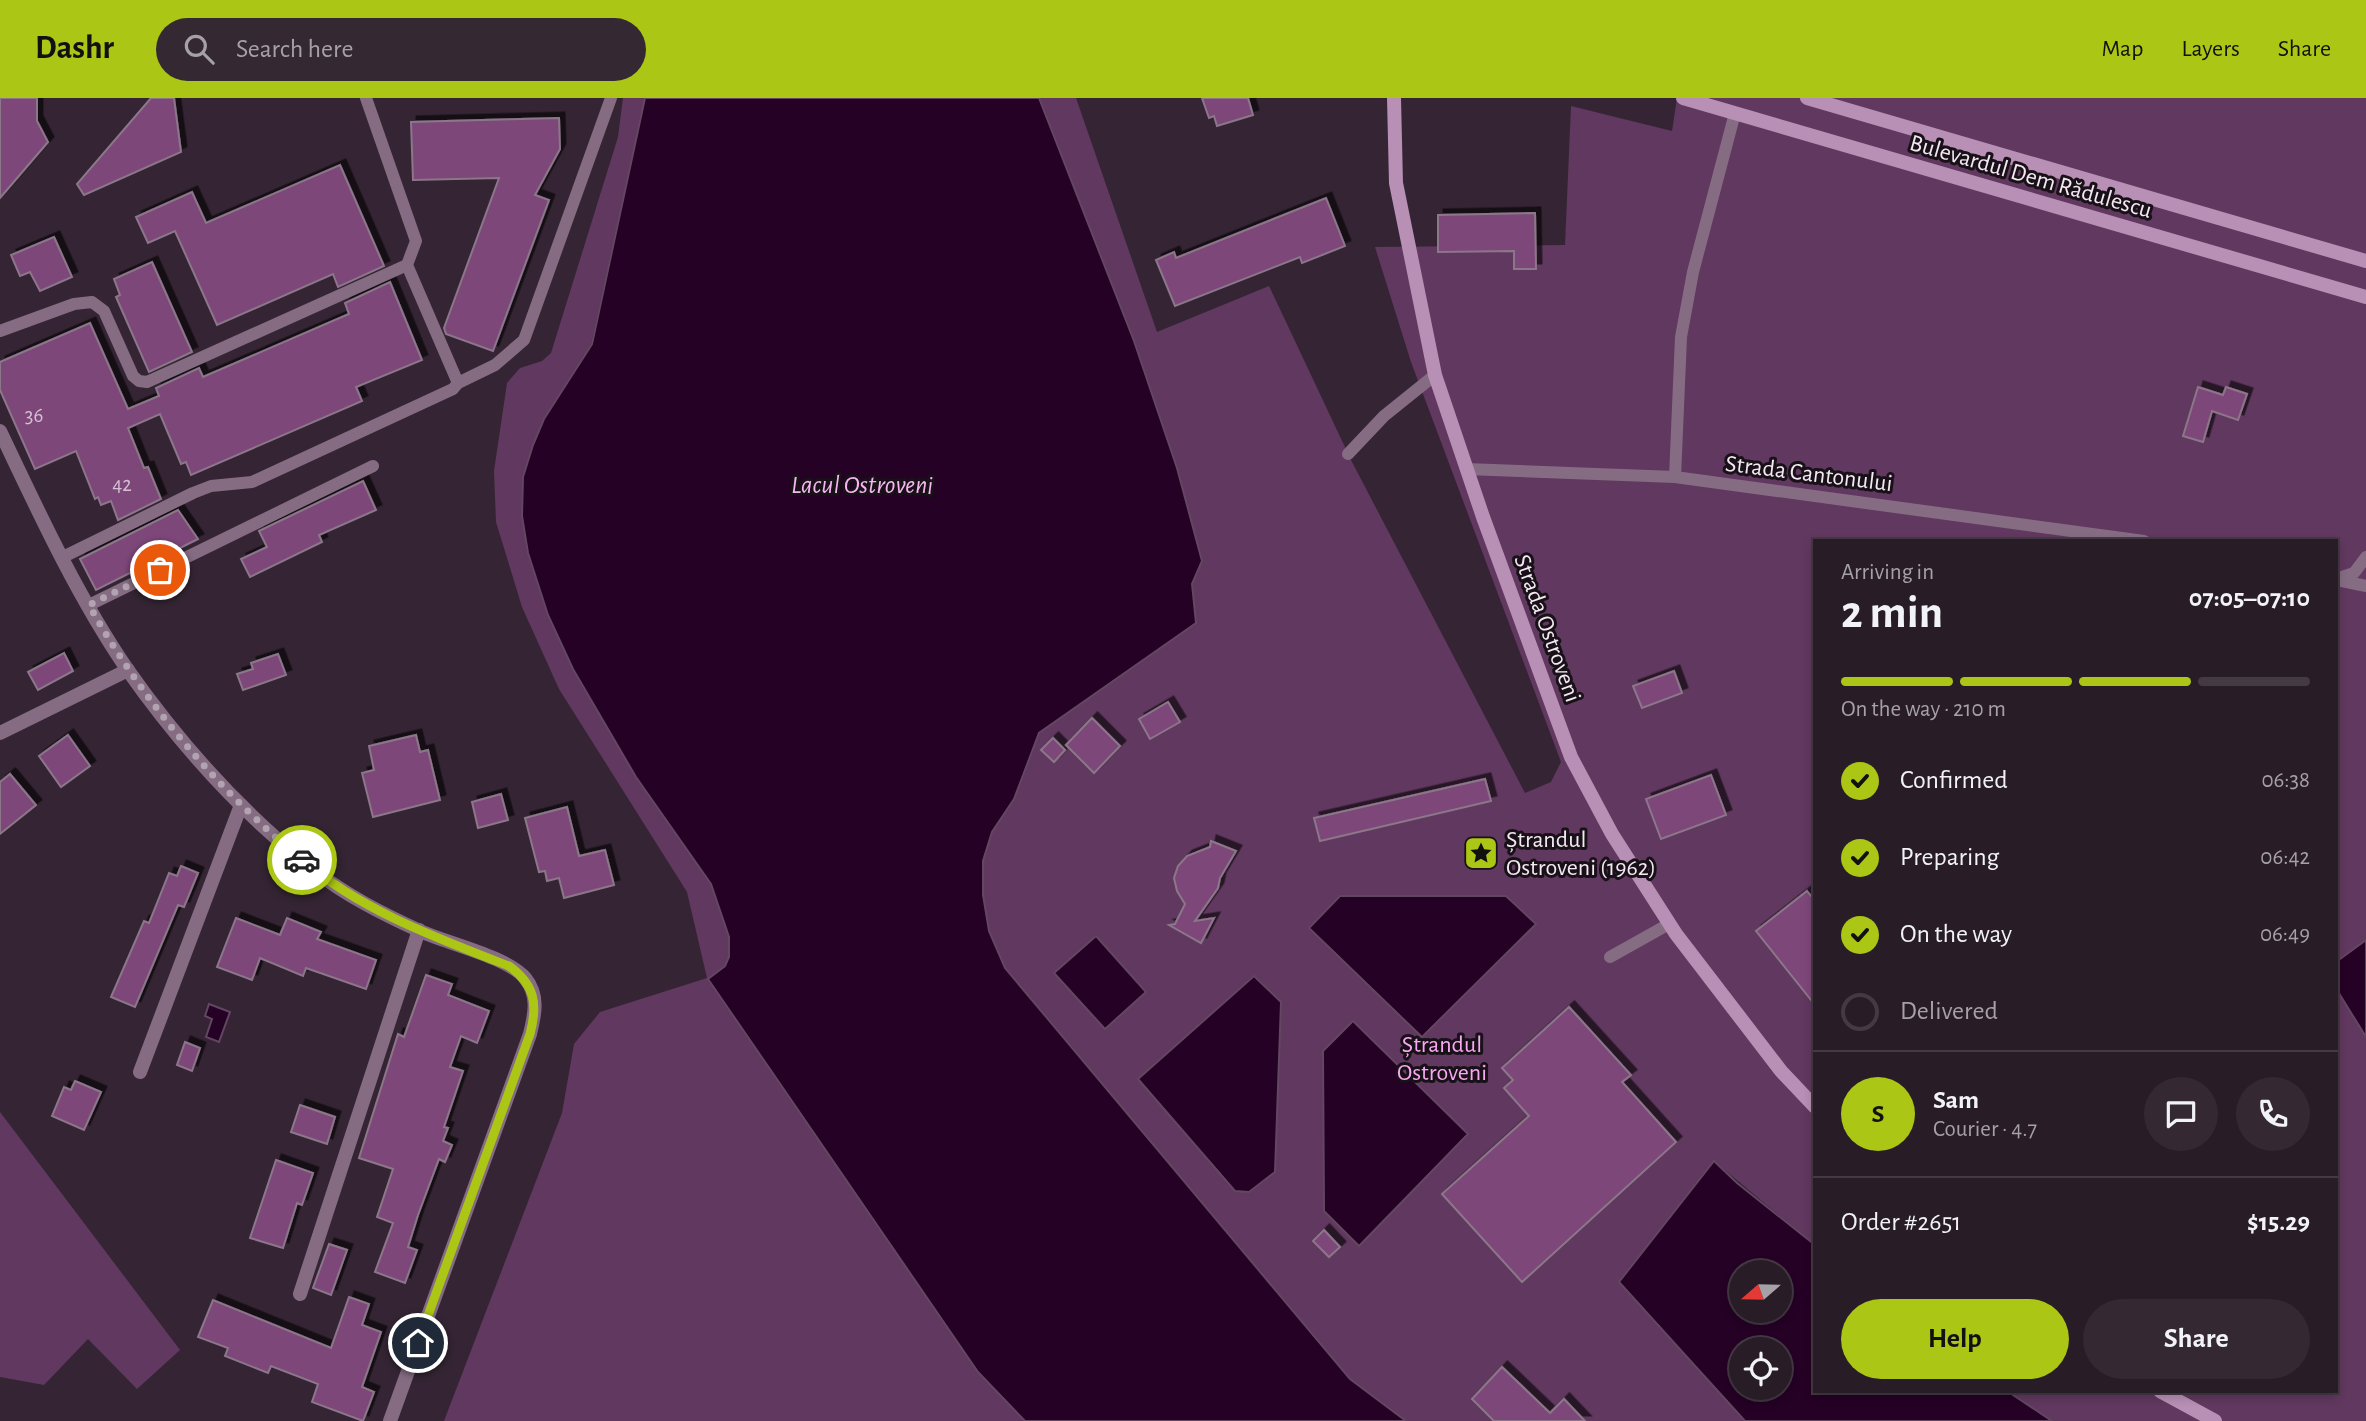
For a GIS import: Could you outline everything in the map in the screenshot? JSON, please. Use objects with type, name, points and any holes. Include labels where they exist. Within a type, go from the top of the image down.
[{"type":"main road","name":"Strada Ostroveni","points":[[1394,98],[1396,183],[1435,375],[1466,469],[1571,758],[1615,839],[1670,924],[1726,1002],[1813,1105]]},
{"type":"main road","name":"Bulevardul Dem Rădulescu","points":[[1684,98],[2366,296]]},
{"type":"main road","name":"Bulevardul Dem Rădulescu","points":[[1807,98],[2366,261]]},
{"type":"main road","points":[[2164,1393],[2215,1421]]},
{"type":"street","points":[[0,431],[89,605],[128,670],[173,729],[241,805],[316,872],[354,897],[419,930],[517,971],[532,989],[535,1016],[390,1421]]},
{"type":"street","points":[[0,733],[128,670]]},
{"type":"street","points":[[140,1072],[241,805]]},
{"type":"street","points":[[300,1294],[419,930]]},
{"type":"lane","points":[[366,98],[416,241],[407,265],[458,383]]},
{"type":"lane","points":[[63,556],[211,486],[252,482],[453,389],[458,383],[495,365],[524,341],[611,98]]},
{"type":"lane","points":[[1675,477],[1681,337],[1693,272],[1735,113]]},
{"type":"lane","points":[[0,331],[74,304],[92,302],[104,311],[132,376],[147,382],[407,265]]},
{"type":"lane","points":[[1348,454],[1384,416],[1435,375]]},
{"type":"lane","points":[[89,605],[373,466]]},
{"type":"lane","name":"Strada Cantonului","points":[[1466,469],[1675,477],[2129,539]]},
{"type":"lane","points":[[2338,579],[2354,573],[2366,558]]},
{"type":"lane","points":[[2338,580],[2366,586]]},
{"type":"lane","points":[[1610,957],[1670,924]]},
{"type":"green space","points":[[623,98],[645,98],[591,344],[544,419],[523,477],[548,615],[573,669],[636,777],[711,884],[729,937],[729,957],[725,966],[708,979],[978,1372],[1025,1421],[444,1421],[562,1113],[574,1044],[600,1012],[707,978],[687,892],[559,689],[522,607],[496,522],[494,471],[507,383],[520,368],[542,361],[551,353],[618,137]]},
{"type":"green space","name":"Ștrandul Ostroveni","points":[[1039,98],[1076,98],[1157,332],[1269,286],[1352,462],[1525,793],[1551,782],[1561,762],[1411,362],[1375,247],[1565,245],[1571,106],[1672,131],[1677,98],[2366,98],[2366,1421],[2052,1421],[2010,1393],[2338,1393],[2338,539],[1813,539],[1813,1243],[1714,1161],[1619,1281],[1745,1421],[1406,1421],[1350,1379],[1005,968],[989,931],[983,895],[983,861],[992,832],[1014,799],[1039,733],[1196,623],[1192,584],[1202,561],[1177,468],[1134,341]]},
{"type":"green space","points":[[0,1112],[180,1350],[137,1389],[88,1339],[44,1385],[0,1377]]},
{"type":"water","name":"Lacul Ostroveni","points":[[645,98],[1039,98],[1134,341],[1177,468],[1202,561],[1192,584],[1196,623],[1039,733],[1014,799],[992,832],[983,861],[983,895],[989,931],[1005,968],[1350,1379],[1406,1421],[1025,1421],[978,1372],[708,979],[725,966],[729,957],[729,937],[711,884],[636,777],[573,669],[548,615],[528,553],[522,516],[523,477],[533,445],[544,419],[592,344]]},
{"type":"water","points":[[1340,896],[1506,896],[1536,924],[1422,1037],[1309,928]]},
{"type":"water","points":[[1096,936],[1146,992],[1105,1029],[1054,973]]},
{"type":"water","points":[[2366,940],[2366,1037],[2338,992],[2338,961]]},
{"type":"water","points":[[1254,976],[1281,1002],[1275,1172],[1249,1192],[1235,1191],[1138,1079]]},
{"type":"water","points":[[209,1004],[230,1012],[219,1042],[206,1037],[212,1019],[205,1016]]},
{"type":"water","points":[[1353,1021],[1468,1134],[1359,1246],[1324,1211],[1323,1051]]},
{"type":"water","points":[[1714,1161],[1737,1183],[1813,1243],[1813,1393],[2010,1393],[2052,1421],[1745,1421],[1619,1282]]},
{"type":"building","points":[[0,98],[37,98],[37,121],[48,142],[0,198]]},
{"type":"building","points":[[151,98],[174,98],[181,152],[84,195],[77,184]]},
{"type":"building","points":[[1202,98],[1248,98],[1253,115],[1217,126],[1214,116],[1209,118]]},
{"type":"building","points":[[559,118],[560,149],[535,195],[549,200],[493,351],[446,334],[444,328],[499,178],[413,180],[411,122]]},
{"type":"building","points":[[340,165],[384,266],[338,287],[333,274],[217,325],[175,231],[148,243],[136,217],[192,192],[206,223]]},
{"type":"building","points":[[1326,198],[1345,246],[1302,263],[1300,257],[1175,306],[1156,260],[1174,252],[1176,258]]},
{"type":"building","points":[[1535,213],[1536,269],[1514,269],[1514,251],[1438,252],[1438,215]]},
{"type":"building","points":[[54,237],[72,277],[40,291],[30,272],[20,276],[11,255]]},
{"type":"building","points":[[152,262],[192,352],[149,372],[116,297],[120,295],[114,279]]},
{"type":"building","points":[[390,282],[422,360],[356,387],[362,401],[191,475],[186,462],[181,464],[160,414],[128,428],[144,468],[148,467],[161,499],[118,520],[111,501],[101,505],[98,497],[95,499],[76,451],[35,469],[0,390],[0,362],[90,323],[128,409],[159,396],[156,388],[199,368],[203,377],[349,314],[345,303]]},
{"type":"building","points":[[2198,387],[2223,395],[2226,387],[2247,394],[2238,420],[2212,411],[2203,442],[2183,436]]},
{"type":"building","points":[[363,481],[376,510],[319,535],[322,542],[250,577],[241,559],[267,547],[259,531]]},
{"type":"building","points":[[178,510],[198,539],[96,590],[80,559]]},
{"type":"building","points":[[64,653],[73,671],[38,690],[28,672]]},
{"type":"building","points":[[278,654],[286,675],[243,690],[237,674],[253,669],[251,663]]},
{"type":"building","points":[[1674,671],[1682,693],[1642,708],[1633,686]]},
{"type":"building","points":[[1168,702],[1180,722],[1150,739],[1139,719]]},
{"type":"building","points":[[1092,718],[1120,746],[1094,773],[1066,745]]},
{"type":"building","points":[[68,735],[90,766],[61,787],[39,756]]},
{"type":"building","points":[[416,735],[420,752],[428,750],[440,800],[373,817],[362,773],[374,770],[369,746]]},
{"type":"building","points":[[1053,738],[1065,750],[1054,762],[1041,750]]},
{"type":"building","points":[[10,774],[36,805],[0,834],[0,782]]},
{"type":"building","points":[[1711,775],[1726,815],[1661,839],[1646,799]]},
{"type":"building","points":[[1485,779],[1491,801],[1320,841],[1314,818]]},
{"type":"building","points":[[501,794],[508,820],[478,828],[472,802]]},
{"type":"building","points":[[567,807],[579,856],[605,850],[614,885],[564,898],[559,878],[547,881],[545,871],[539,872],[525,818]]},
{"type":"building","points":[[1211,841],[1236,851],[1220,878],[1218,888],[1195,921],[1214,918],[1201,943],[1169,925],[1175,924],[1185,904],[1177,891],[1174,878],[1178,866],[1187,856],[1210,847]]},
{"type":"building","points":[[181,866],[198,873],[184,907],[178,905],[135,1007],[111,997],[144,921],[149,923],[169,873],[177,876]]},
{"type":"building","points":[[1807,891],[1813,898],[1813,1002],[1756,931]]},
{"type":"building","points":[[236,918],[280,935],[287,918],[321,932],[317,939],[376,960],[366,989],[306,968],[303,976],[260,958],[252,980],[217,967]]},
{"type":"building","points":[[426,975],[452,984],[448,995],[489,1011],[477,1043],[461,1036],[450,1067],[463,1071],[444,1127],[448,1128],[443,1141],[452,1145],[445,1162],[439,1159],[418,1215],[408,1247],[417,1250],[405,1283],[375,1272],[393,1223],[377,1217],[393,1169],[359,1158],[398,1034],[404,1037]]},
{"type":"building","points":[[1569,1007],[1631,1075],[1622,1082],[1676,1142],[1522,1282],[1442,1194],[1529,1116],[1504,1088],[1513,1080],[1502,1068]]},
{"type":"building","points":[[185,1042],[200,1048],[192,1071],[177,1065]]},
{"type":"building","points":[[75,1081],[101,1092],[84,1130],[52,1116],[64,1087],[71,1090]]},
{"type":"building","points":[[300,1105],[335,1117],[327,1144],[291,1132]]},
{"type":"building","points":[[276,1160],[313,1173],[302,1205],[297,1203],[283,1248],[250,1238]]},
{"type":"building","points":[[1324,1230],[1340,1247],[1329,1257],[1313,1241]]},
{"type":"building","points":[[329,1244],[347,1250],[331,1295],[313,1288]]},
{"type":"building","points":[[349,1297],[369,1304],[362,1325],[381,1332],[362,1387],[374,1392],[363,1421],[312,1402],[318,1384],[271,1366],[268,1373],[225,1356],[228,1348],[198,1337],[213,1300],[331,1348]]},
{"type":"building","points":[[1502,1367],[1550,1413],[1564,1399],[1585,1421],[1494,1421],[1472,1399]]},
{"type":"way so far","points":[[160,570],[89,605],[128,670],[173,729],[241,805],[302,860]]},
{"type":"place","name":"Ștrandul Ostroveni (1962)","points":[[1481,853]]},
{"type":"route","points":[[302,860],[354,897],[383,913],[457,947],[509,966],[524,976],[532,989],[535,1016],[530,1034],[418,1343]]}]
